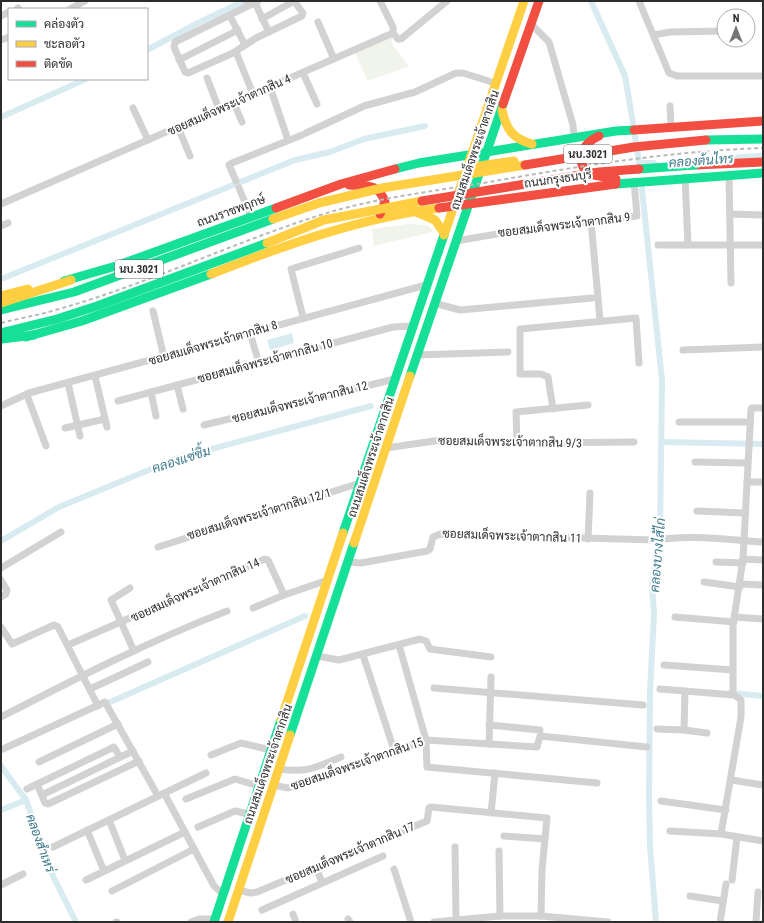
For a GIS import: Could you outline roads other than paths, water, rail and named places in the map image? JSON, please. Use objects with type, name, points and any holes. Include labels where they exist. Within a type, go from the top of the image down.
[{"type":"main road","name":"ถนนสมเด็จพระเจ้าตากสิน","points":[[214,920],[426,285],[453,206],[468,171],[470,154],[524,1]]},
{"type":"main road","name":"ถนนสมเด็จพระเจ้าตากสิน","points":[[228,922],[434,303],[539,1]]},
{"type":"main road","points":[[501,110],[505,124],[511,135],[521,141],[532,144]]},
{"type":"main road","points":[[486,152],[616,130],[763,121]]},
{"type":"main road","points":[[616,130],[588,142],[582,147],[580,160],[584,170],[590,175],[602,178],[634,181]]},
{"type":"main road","name":"ถนนกรุงธนบุรี","points":[[468,171],[634,147],[706,140],[763,139]]},
{"type":"main road","name":"นบ.3021","points":[[470,154],[486,152]]},
{"type":"main road","name":"ถนนราชพฤกษ์","points":[[1,296],[71,280],[116,266],[341,184],[412,164],[470,154]]},
{"type":"main road","points":[[468,171],[482,166],[564,154],[580,160]]},
{"type":"main road","name":"ถนนกรุงธนบุรี","points":[[1,333],[57,320],[267,243],[324,220],[385,207],[465,193],[599,172],[695,164],[763,162]]},
{"type":"main road","name":"ถนนราชพฤกษ์","points":[[1,310],[81,290],[318,203],[382,188],[468,171]]},
{"type":"main road","name":"ถนนกรุงธนบุรี","points":[[453,206],[634,181],[763,173]]},
{"type":"main road","points":[[341,184],[370,186],[382,192],[385,202],[381,214],[370,220]]},
{"type":"main road","name":"นบ.3021","points":[[1,344],[87,320],[327,231],[414,211],[453,206]]},
{"type":"main road","points":[[414,211],[435,220],[444,233]]},
{"type":"main road","points":[[1,303],[71,280]]},
{"type":"main road","points":[[1,339],[34,335]]},
{"type":"main road","points":[[264,769],[278,771]]},
{"type":"main road","points":[[258,789],[270,795]]},
{"type":"street","points":[[72,8],[85,1]]},
{"type":"street","points":[[262,19],[294,1],[303,13],[302,16],[245,45],[236,52],[188,73],[185,72],[173,45],[175,42],[230,16],[251,2],[269,32]]},
{"type":"street","points":[[380,1],[393,27],[393,33]]},
{"type":"street","name":"ซอยสมเด็จพระเจ้าตากสิน 4","points":[[1,204],[393,33],[398,39],[401,39],[447,1]]},
{"type":"street","points":[[639,1],[667,70],[677,76],[763,76]]},
{"type":"street","points":[[230,16],[245,45]]},
{"type":"street","points":[[318,22],[334,59]]},
{"type":"street","points":[[531,24],[549,42],[573,125],[574,137]]},
{"type":"street","points":[[179,60],[238,30]]},
{"type":"street","points":[[654,35],[670,32],[716,31]]},
{"type":"street","points":[[236,52],[253,94]]},
{"type":"street","points":[[303,73],[316,104]]},
{"type":"street","points":[[251,217],[229,165],[232,163],[304,134],[364,106],[415,92],[456,73],[495,83]]},
{"type":"street","points":[[207,78],[219,109]]},
{"type":"street","points":[[270,87],[288,140]]},
{"type":"street","points":[[234,103],[242,122]]},
{"type":"street","points":[[670,106],[671,126]]},
{"type":"street","points":[[133,108],[148,140]]},
{"type":"street","points":[[178,127],[190,156]]},
{"type":"street","points":[[729,175],[731,283]]},
{"type":"street","points":[[685,177],[688,245]]},
{"type":"street","name":"ซอยสมเด็จพระเจ้าตากสิน 9","points":[[456,241],[514,231],[637,216],[634,181]]},
{"type":"street","points":[[730,214],[763,215]]},
{"type":"street","points":[[590,221],[600,320]]},
{"type":"street","points":[[658,245],[763,245]]},
{"type":"street","points":[[303,317],[291,269],[359,248]]},
{"type":"street","name":"ซอยสมเด็จพระเจ้าตากสิน 8","points":[[1,406],[27,395],[68,383],[303,317],[426,285]]},
{"type":"street","points":[[434,303],[460,310],[592,298]]},
{"type":"street","points":[[153,311],[164,357]]},
{"type":"street","points":[[553,409],[551,386],[548,377],[541,374],[520,374],[520,329],[600,320],[636,318],[639,363]]},
{"type":"street","name":"ซอยสมเด็จพระเจ้าตากสิน 10","points":[[118,401],[393,326],[413,326]]},
{"type":"street","points":[[250,333],[259,363]]},
{"type":"street","points":[[683,350],[763,347]]},
{"type":"street","points":[[417,355],[508,352]]},
{"type":"street","points":[[95,376],[107,427]]},
{"type":"street","name":"ซอยสมเด็จพระเจ้าตากสิน 12","points":[[204,425],[395,379]]},
{"type":"street","points":[[68,383],[80,436]]},
{"type":"street","points":[[176,386],[183,409]]},
{"type":"street","points":[[151,392],[156,416]]},
{"type":"street","points":[[27,395],[46,446]]},
{"type":"street","points":[[517,443],[516,412],[588,405]]},
{"type":"street","points":[[721,834],[731,780],[740,717],[741,700],[734,692],[733,670],[735,619],[743,561],[751,408],[763,408]]},
{"type":"street","points":[[66,428],[105,419]]},
{"type":"street","points":[[679,422],[750,422]]},
{"type":"street","name":"ซอยสมเด็จพระเจ้าตากสิน 9/3","points":[[386,448],[441,440],[517,443],[634,442]]},
{"type":"street","points":[[695,462],[747,463]]},
{"type":"street","points":[[746,482],[763,482]]},
{"type":"street","name":"ซอยสมเด็จพระเจ้าตากสิน 12/1","points":[[158,547],[360,483]]},
{"type":"street","points":[[588,539],[590,493]]},
{"type":"street","points":[[697,511],[745,513]]},
{"type":"street","points":[[1,568],[61,532]]},
{"type":"street","name":"ซอยสมเด็จพระเจ้าตากสิน 11","points":[[349,562],[361,563],[428,551],[430,549],[432,537],[440,534],[588,539],[656,540],[664,538],[708,538],[763,542]]},
{"type":"street","name":"ซอยสมเด็จพระเจ้าตากสิน 14","points":[[68,645],[265,560],[268,560],[284,594]]},
{"type":"street","points":[[716,562],[763,560]]},
{"type":"street","points":[[1,580],[7,590],[6,594],[1,597]]},
{"type":"street","points":[[253,608],[284,594],[328,580]]},
{"type":"street","points":[[704,582],[740,586],[763,585]]},
{"type":"street","points":[[130,588],[111,600],[134,651]]},
{"type":"street","points":[[1,717],[134,651],[193,624],[227,611]]},
{"type":"street","points":[[675,617],[763,620]]},
{"type":"street","points":[[1,627],[12,644],[56,626],[84,675],[98,706]]},
{"type":"street","points":[[317,656],[339,660],[423,639],[430,649],[491,656]]},
{"type":"street","points":[[400,645],[426,740],[427,767],[597,784]]},
{"type":"street","points":[[363,655],[394,750]]},
{"type":"street","points":[[90,689],[148,662]]},
{"type":"street","points":[[664,665],[733,670]]},
{"type":"street","points":[[490,744],[489,692],[491,677]]},
{"type":"street","points":[[434,688],[643,705]]},
{"type":"street","points":[[660,689],[734,692]]},
{"type":"street","points":[[684,730],[685,691]]},
{"type":"street","points":[[3,749],[105,702],[138,761],[185,832],[214,886],[223,894]]},
{"type":"street","points":[[39,762],[118,724]]},
{"type":"street","points":[[489,724],[540,730]]},
{"type":"street","points":[[657,729],[708,733]]},
{"type":"street","name":"ซอยสมเด็จพระเจ้าตากสิน 15","points":[[273,785],[288,788],[426,740],[537,748],[540,736],[647,747]]},
{"type":"street","points":[[210,755],[241,743],[271,750]]},
{"type":"street","points":[[27,789],[114,748],[120,757]]},
{"type":"street","points":[[42,795],[133,751]]},
{"type":"street","points":[[278,771],[309,771],[341,757]]},
{"type":"street","points":[[37,784],[45,803],[48,804],[138,761]]},
{"type":"street","points":[[53,847],[206,773]]},
{"type":"street","points":[[491,813],[495,773]]},
{"type":"street","points":[[186,800],[235,779],[258,789]]},
{"type":"street","points":[[731,780],[763,784]]},
{"type":"street","points":[[661,801],[726,810]]},
{"type":"street","name":"ซอยสมเด็จพระเจ้าตากสิน 17","points":[[238,890],[251,893],[257,892],[428,821],[429,808],[431,806],[547,818],[545,839]]},
{"type":"street","points":[[198,827],[235,811],[249,814]]},
{"type":"street","points":[[109,820],[125,860]]},
{"type":"street","points":[[87,830],[104,872]]},
{"type":"street","points":[[670,831],[721,834],[763,841]]},
{"type":"street","points":[[86,880],[185,832]]},
{"type":"street","points":[[504,836],[545,839],[541,916]]},
{"type":"street","points":[[720,922],[737,837]]},
{"type":"street","points":[[455,847],[456,919]]},
{"type":"street","points":[[112,891],[194,849]]},
{"type":"street","points":[[499,851],[500,916]]},
{"type":"street","points":[[262,910],[383,856]]},
{"type":"street","points":[[316,868],[322,882]]},
{"type":"street","points":[[394,869],[411,922]]},
{"type":"street","points":[[1,885],[23,874]]},
{"type":"street","points":[[756,922],[758,892]]},
{"type":"street","points":[[690,896],[723,901]]},
{"type":"street","points":[[294,914],[296,922]]},
{"type":"street","points":[[434,922],[456,919],[489,920],[500,916],[541,916],[608,922]]},
{"type":"street","points":[[191,922],[199,919],[214,920]]},
{"type":"waterway","points":[[148,49],[244,1]]},
{"type":"waterway","name":"คลองบางไส้ไก่","points":[[591,1],[625,76],[633,123]]},
{"type":"waterway","points":[[1,117],[84,80]]},
{"type":"waterway","points":[[1,279],[295,160],[330,152],[364,139],[425,126]]},
{"type":"waterway","name":"คลองบางไส้ไก่","points":[[635,137],[640,167]]},
{"type":"waterway","name":"คลองต้นไทร","points":[[705,159],[763,156]]},
{"type":"waterway","name":"คลองต้นไทร","points":[[639,163],[654,163]]},
{"type":"waterway","name":"คลองบางไส้ไก่","points":[[642,189],[662,380],[660,535],[652,586],[654,613],[650,692],[650,846],[656,922]]},
{"type":"waterway","name":"คลองแซ่ซิ้ม","points":[[1,541],[59,507],[178,458],[371,406]]},
{"type":"waterway","points":[[662,442],[763,444]]},
{"type":"waterway","points":[[108,703],[305,616]]},
{"type":"waterway","points":[[730,693],[763,696]]},
{"type":"waterway","name":"คลองสำเหร่","points":[[1,766],[26,800],[53,876],[76,922]]},
{"type":"waterway","points":[[1,810],[26,800]]},
{"type":"railway","points":[[1,323],[52,311],[93,299],[296,223],[369,202],[557,170],[626,160],[694,152],[763,148]]}]
